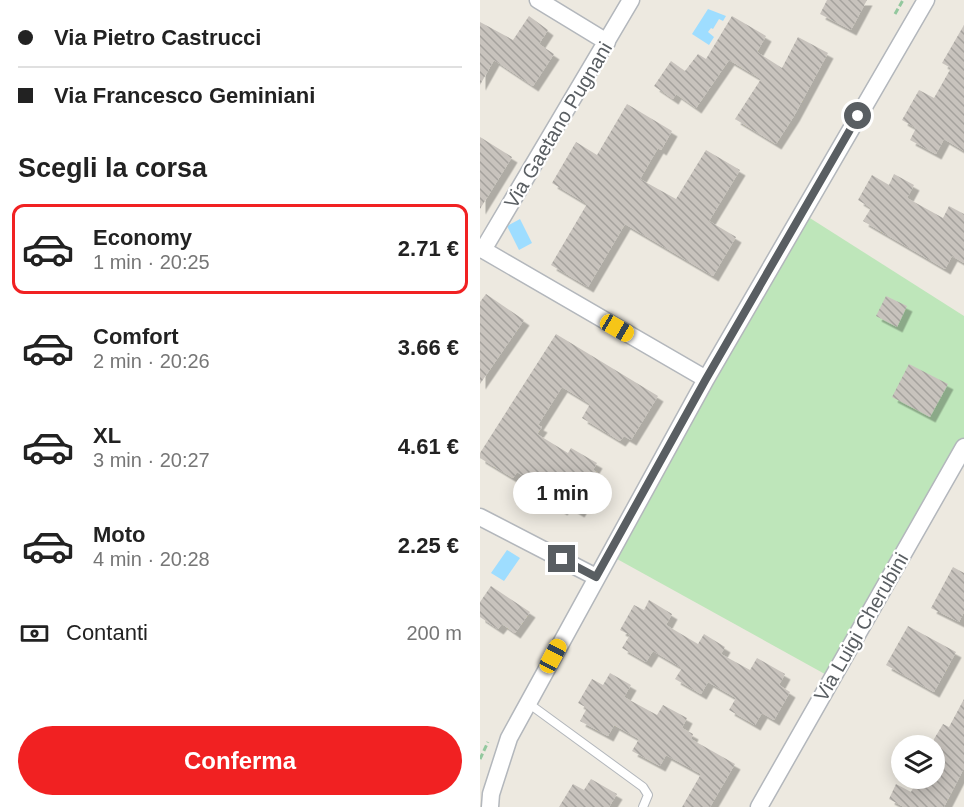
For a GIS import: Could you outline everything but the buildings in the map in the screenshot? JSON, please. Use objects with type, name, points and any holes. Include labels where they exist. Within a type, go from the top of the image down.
[{"type":"street","points":[[538,0],[607,42]]},
{"type":"street","name":"Via Gaetano Pugnani","points":[[482,249],[631,0]]},
{"type":"street","points":[[487,799],[509,738],[596,577],[706,379],[926,0]]},
{"type":"street","points":[[482,249],[706,379]]},
{"type":"street","name":"Via Luigi Cherubini","points":[[759,807],[964,447]]},
{"type":"street","points":[[480,517],[596,577]]},
{"type":"lane","points":[[528,703],[644,787],[648,795],[643,807]]},
{"type":"green space","points":[[802,213],[964,316],[964,447],[832,678],[608,554]]},
{"type":"water","points":[[708,9],[726,16],[723,21],[719,19],[713,29],[711,28],[708,32],[714,37],[709,45],[692,34]]},
{"type":"water","points":[[520,219],[532,243],[519,250],[507,226]]},
{"type":"water","points":[[507,550],[520,558],[504,581],[491,573]]},
{"type":"route","points":[[562,559],[596,577],[706,379],[858,116]]}]
